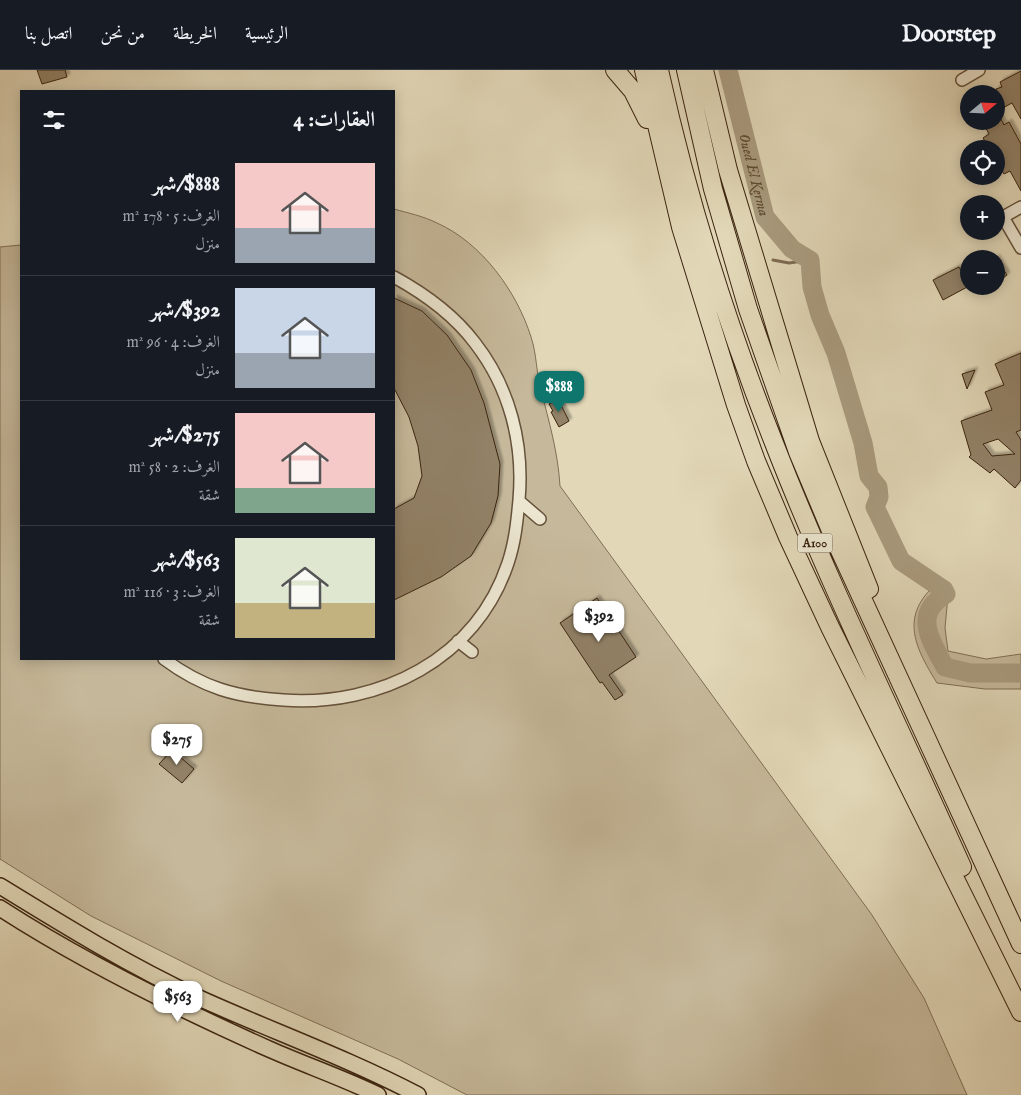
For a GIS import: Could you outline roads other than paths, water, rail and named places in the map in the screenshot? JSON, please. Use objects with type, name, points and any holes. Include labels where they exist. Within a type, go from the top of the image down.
[{"type":"highway","points":[[615,70],[633,91],[644,111],[673,211],[681,228]]},
{"type":"highway","points":[[644,70],[681,228],[736,406],[756,461],[788,537],[1021,1012]]},
{"type":"highway","name":"A100","points":[[659,70],[704,242],[737,345],[774,444],[823,562],[1021,996]]},
{"type":"highway","name":"A100","points":[[686,70],[714,189],[767,370],[832,533],[1021,944]]},
{"type":"highway","points":[[704,70],[728,170],[810,441],[858,560],[908,698]]},
{"type":"main road","points":[[0,886],[101,947],[166,982],[276,1032],[369,1070],[418,1095]]},
{"type":"main road","points":[[0,908],[82,957],[180,1008],[378,1095]]},
{"type":"street","points":[[962,80],[979,70]]},
{"type":"street","points":[[1021,207],[1003,217],[1021,248]]},
{"type":"street","points":[[166,660],[200,681],[238,695],[299,702],[332,701],[364,694],[395,684],[421,669],[458,640],[484,611],[503,577],[512,550],[519,502],[520,472],[517,438],[508,405],[495,373],[476,344],[452,318],[395,278]]},
{"type":"street","points":[[519,502],[540,519]]},
{"type":"street","points":[[458,640],[472,652]]},
{"type":"waterway","name":"Oued El Kerma","points":[[728,70],[765,217],[792,249],[810,260],[812,287],[820,315],[836,353],[863,443],[869,476],[878,487],[879,497],[875,507],[901,561],[944,590],[946,594],[936,602],[930,610],[927,619],[930,638],[934,647],[945,667],[970,673],[1021,673]]},
{"type":"waterway","points":[[773,260],[789,263],[810,260]]}]
